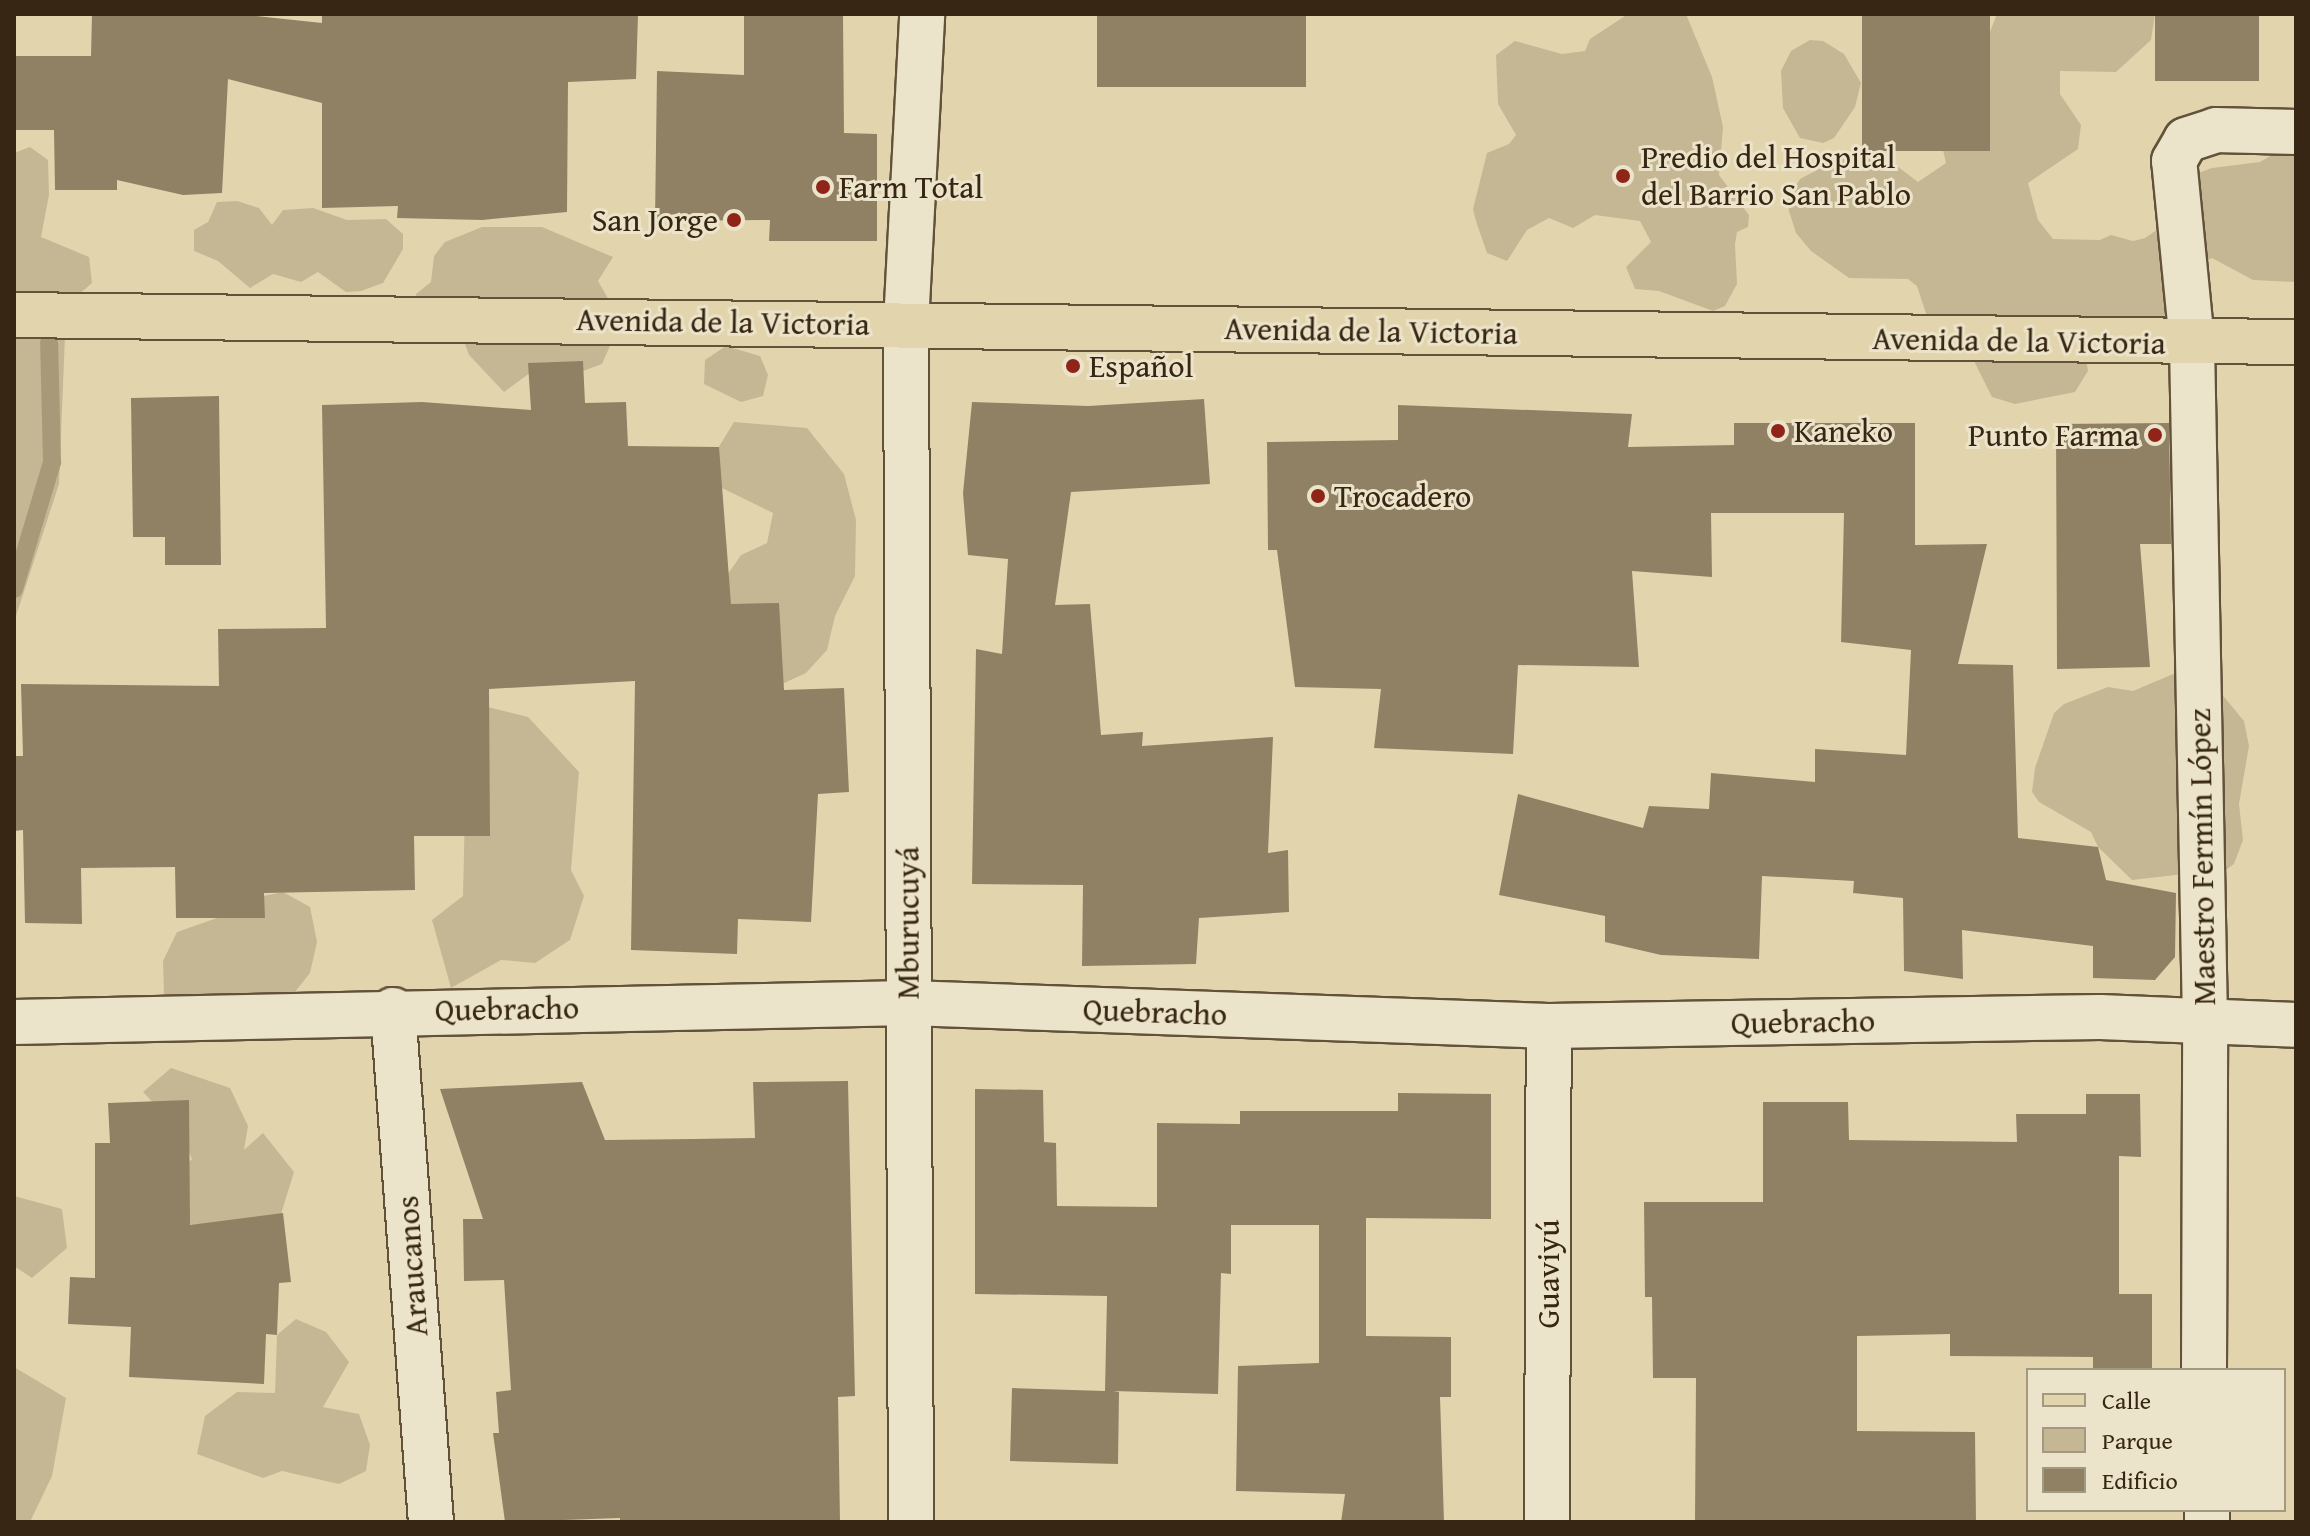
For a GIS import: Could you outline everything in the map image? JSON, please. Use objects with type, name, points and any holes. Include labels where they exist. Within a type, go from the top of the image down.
[{"type":"main road","name":"Avenida de la Victoria","points":[[14,315],[2296,342]]},
{"type":"street","name":"Mburucuyá","points":[[911,1522],[906,324],[922,14]]},
{"type":"street","name":"Maestro Fermín López","points":[[2204,1368],[2205,1021],[2192,343],[2174,161],[2186,140],[2216,130],[2296,132]]},
{"type":"street","name":"Quebracho","points":[[14,1022],[393,1010],[909,1003],[1549,1026],[2100,1017],[2296,1025]]},
{"type":"street","name":"Araucanos","points":[[393,1010],[431,1522]]},
{"type":"street","name":"Guaviyú","points":[[1547,1522],[1549,1026]]},
{"type":"green space","points":[[1628,14],[1686,14],[1712,77],[1723,127],[1719,175],[1749,215],[1748,227],[1737,232],[1737,284],[1725,306],[1713,311],[1659,291],[1635,289],[1626,267],[1651,242],[1640,221],[1595,215],[1573,228],[1549,218],[1527,230],[1507,261],[1487,253],[1476,221],[1473,209],[1487,153],[1509,144],[1516,135],[1498,104],[1496,55],[1515,41],[1562,54],[1585,51],[1590,39]]},
{"type":"green space","points":[[1997,14],[2155,14],[2151,40],[2116,72],[2060,71],[2060,94],[2081,125],[2078,149],[2028,183],[2038,220],[2053,239],[2100,240],[2111,235],[2133,241],[2145,238],[2164,225],[2167,184],[2212,168],[2260,162],[2296,141],[2296,282],[2253,280],[2212,258],[2201,264],[2182,301],[2162,317],[2151,322],[2115,318],[2082,335],[2088,371],[2075,392],[2015,404],[1992,397],[1972,357],[1932,332],[1917,286],[1908,279],[1849,278],[1811,251],[1796,233],[1789,211],[1788,199],[1800,179],[1841,157],[1889,160],[1918,182],[1946,163],[1943,150]]},
{"type":"green space","points":[[1810,40],[1823,41],[1844,54],[1861,83],[1855,107],[1834,138],[1823,143],[1800,138],[1783,108],[1781,71],[1791,51]]},
{"type":"green space","points":[[30,147],[48,160],[49,195],[41,237],[89,257],[92,283],[70,302],[14,303],[14,153]]},
{"type":"green space","points":[[237,201],[259,208],[272,225],[283,210],[313,208],[347,220],[386,219],[403,234],[403,249],[383,283],[361,291],[346,292],[318,272],[301,282],[273,274],[250,288],[218,261],[194,251],[194,230],[208,222],[217,202]]},
{"type":"green space","points":[[482,227],[542,227],[613,257],[598,281],[621,321],[602,364],[575,374],[545,362],[504,392],[469,355],[464,341],[417,319],[416,294],[431,282],[434,256],[445,242]]},
{"type":"green space","points":[[14,336],[65,336],[59,484],[14,622]]},
{"type":"green space","points":[[726,346],[760,356],[768,375],[763,396],[741,402],[704,384],[705,360]]},
{"type":"green space","points":[[734,422],[807,428],[844,474],[856,520],[855,576],[835,616],[827,650],[806,673],[782,684],[744,630],[721,584],[741,555],[767,543],[773,513],[722,488],[709,463]]},
{"type":"green space","points":[[2178,672],[2220,692],[2244,721],[2249,746],[2239,804],[2243,840],[2234,864],[2216,877],[2193,873],[2132,880],[2098,847],[2091,832],[2039,802],[2032,792],[2035,768],[2054,713],[2064,704],[2108,687],[2133,691]]},
{"type":"green space","points":[[443,696],[528,717],[579,772],[571,870],[584,896],[570,940],[535,963],[501,960],[451,988],[432,920],[463,896],[465,807]]},
{"type":"green space","points":[[283,892],[310,907],[317,942],[310,973],[291,997],[199,1001],[164,995],[163,961],[177,932],[217,918],[244,900]]},
{"type":"green space","points":[[171,1068],[230,1088],[248,1126],[244,1150],[263,1133],[294,1172],[281,1214],[196,1229],[173,1209],[172,1179],[192,1159],[180,1131],[143,1092]]},
{"type":"green space","points":[[14,1196],[62,1209],[67,1248],[32,1278],[14,1266]]},
{"type":"green space","points":[[296,1319],[326,1332],[349,1362],[323,1407],[359,1414],[370,1445],[366,1471],[339,1484],[282,1471],[263,1478],[197,1454],[205,1416],[237,1392],[275,1393],[277,1335]]},
{"type":"green space","points":[[14,1367],[66,1398],[52,1476],[30,1522],[14,1522]]},
{"type":"building","points":[[92,14],[237,14],[322,23],[322,14],[638,14],[636,79],[568,82],[567,212],[482,220],[397,218],[398,206],[322,208],[322,103],[228,79],[222,193],[183,195],[117,180],[117,190],[55,190],[54,130],[14,130],[14,56],[91,56]]},
{"type":"building","points":[[744,14],[843,14],[844,133],[877,134],[877,241],[769,241],[770,220],[655,221],[657,71],[744,75]]},
{"type":"building","points":[[1097,14],[1306,14],[1306,87],[1097,87]]},
{"type":"building","points":[[1862,14],[1990,14],[1990,151],[1862,151]]},
{"type":"building","points":[[2155,14],[2259,14],[2259,81],[2155,81]]},
{"type":"building","points":[[583,361],[585,403],[626,402],[628,446],[719,447],[731,604],[779,603],[784,690],[844,688],[849,792],[818,794],[811,922],[738,919],[737,954],[631,950],[635,681],[489,689],[490,836],[414,836],[415,890],[264,893],[265,918],[176,918],[175,867],[81,868],[82,924],[25,923],[23,830],[14,831],[14,756],[23,756],[21,684],[219,686],[218,629],[326,628],[322,405],[422,402],[531,410],[528,363]]},
{"type":"building","points":[[219,396],[221,565],[165,565],[165,537],[133,537],[131,398]]},
{"type":"building","points":[[1204,399],[1210,484],[1071,492],[1055,605],[1090,604],[1101,735],[1143,732],[1142,746],[1273,737],[1268,853],[1288,850],[1289,912],[1199,918],[1196,964],[1082,966],[1083,885],[972,884],[976,649],[1002,654],[1008,559],[968,555],[963,493],[972,402],[1088,406]]},
{"type":"building","points":[[1398,405],[1632,414],[1628,447],[1734,445],[1734,423],[1915,423],[1915,545],[1987,544],[1958,664],[2013,665],[2018,838],[2098,847],[2106,880],[2176,893],[2175,957],[2155,980],[2093,978],[2093,946],[1962,930],[1963,979],[1904,971],[1903,898],[1853,893],[1854,881],[1762,876],[1759,959],[1661,955],[1605,942],[1605,916],[1499,895],[1518,794],[1643,828],[1649,806],[1709,809],[1711,773],[1815,782],[1815,749],[1906,755],[1911,650],[1841,642],[1844,513],[1711,513],[1712,577],[1632,571],[1639,667],[1518,665],[1513,754],[1374,748],[1381,689],[1295,687],[1277,550],[1268,550],[1267,442],[1398,440]]},
{"type":"building","points":[[2169,423],[2171,544],[2140,544],[2150,667],[2057,669],[2056,424]]},
{"type":"building","points":[[848,1081],[855,1396],[838,1397],[840,1522],[620,1522],[620,1518],[505,1522],[493,1433],[499,1433],[496,1392],[511,1390],[504,1280],[464,1281],[463,1219],[483,1219],[440,1089],[582,1082],[605,1140],[755,1138],[753,1082]]},
{"type":"building","points":[[975,1089],[1043,1090],[1044,1142],[1056,1143],[1057,1206],[1157,1207],[1157,1123],[1240,1124],[1240,1111],[1398,1111],[1398,1093],[1491,1094],[1491,1219],[1366,1218],[1366,1336],[1451,1337],[1451,1397],[1440,1397],[1444,1522],[1341,1522],[1345,1494],[1236,1491],[1238,1366],[1319,1363],[1319,1225],[1231,1225],[1231,1274],[1221,1273],[1218,1394],[1113,1391],[1119,1392],[1118,1464],[1010,1461],[1012,1388],[1105,1391],[1107,1296],[975,1294]]},
{"type":"building","points":[[2086,1094],[2140,1094],[2141,1157],[2119,1156],[2119,1294],[2152,1294],[2152,1368],[2093,1368],[2093,1357],[1950,1356],[1950,1334],[1857,1336],[1857,1431],[1975,1432],[1976,1522],[1695,1522],[1696,1378],[1653,1378],[1652,1297],[1645,1297],[1644,1202],[1763,1202],[1763,1102],[1848,1102],[1849,1140],[2017,1142],[2016,1114],[2086,1114]]},
{"type":"building","points":[[189,1100],[190,1225],[283,1213],[291,1282],[279,1283],[277,1335],[266,1334],[264,1384],[129,1377],[131,1327],[68,1324],[70,1277],[95,1278],[95,1143],[110,1143],[108,1103]]},
{"type":"waterway","points":[[14,589],[52,462],[49,343]]},
{"type":"place","name":"Predio del Hospital del Barrio San Pablo","points":[[1623,176]]},
{"type":"place","name":"Farm Total","points":[[823,187]]},
{"type":"place","name":"San Jorge","points":[[734,220]]},
{"type":"place","name":"Español","points":[[1073,366]]},
{"type":"place","name":"Kaneko","points":[[1778,431]]},
{"type":"place","name":"Punto Farma","points":[[2155,435]]},
{"type":"place","name":"Trocadero","points":[[1318,496]]}]
